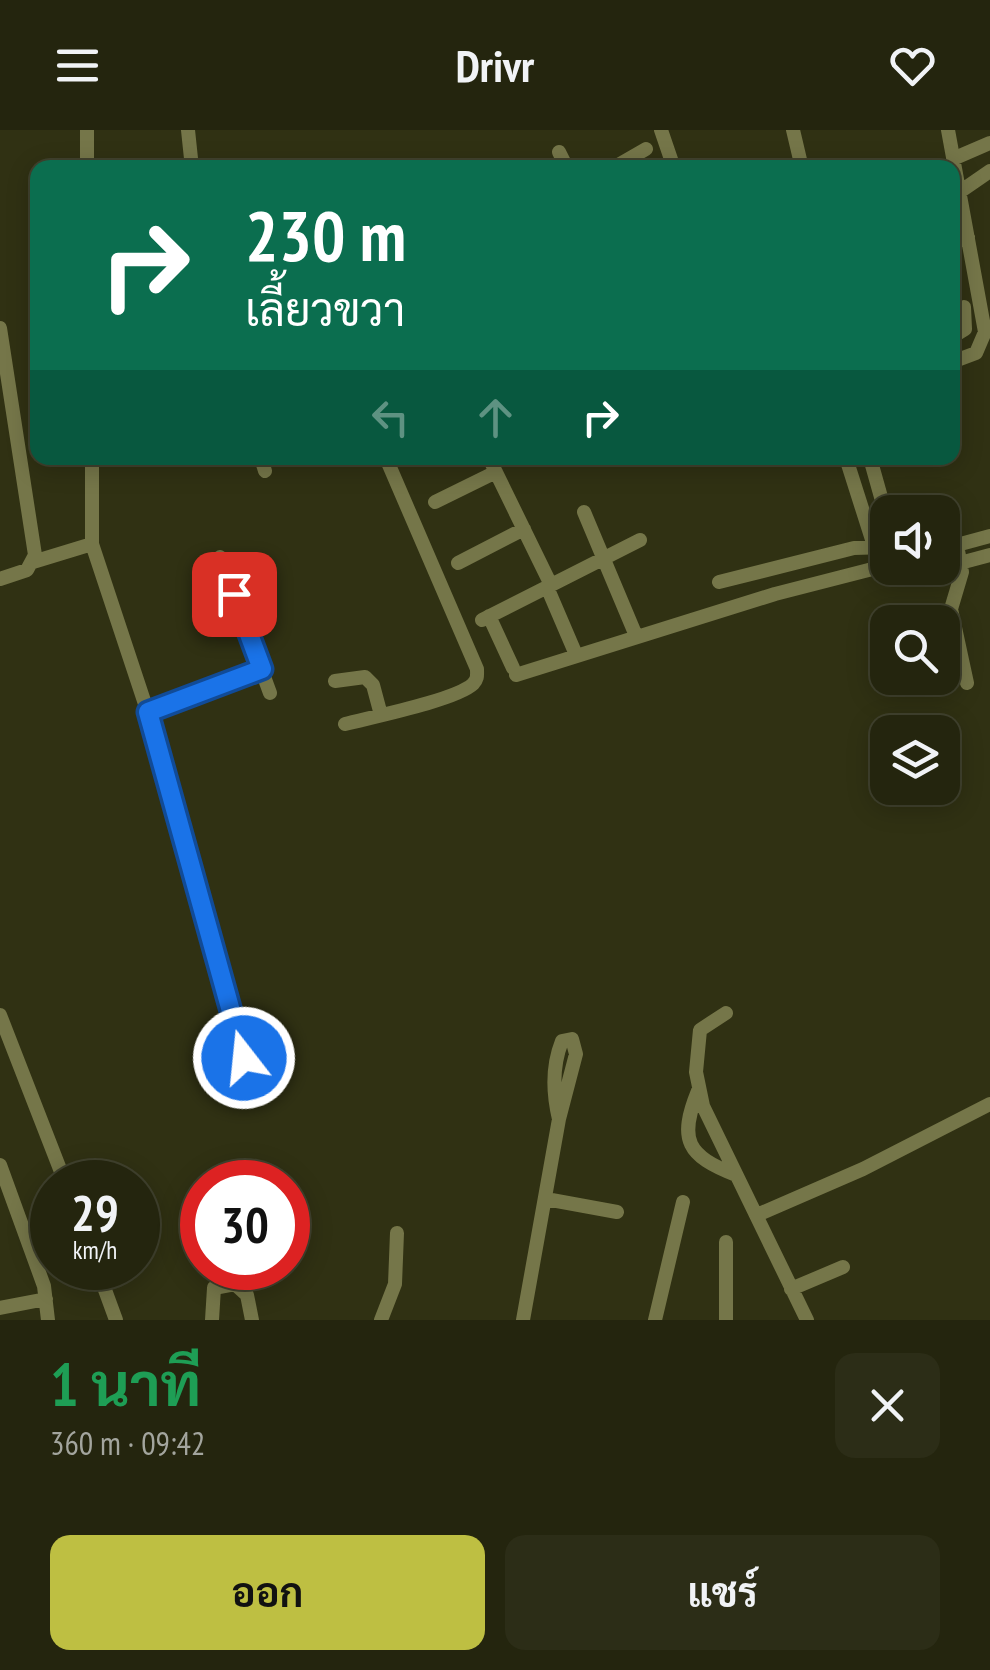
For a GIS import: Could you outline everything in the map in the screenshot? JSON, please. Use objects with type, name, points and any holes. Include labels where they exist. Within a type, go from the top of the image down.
[{"type":"street","points":[[87,130],[87,160]]},
{"type":"street","points":[[188,130],[191,160]]},
{"type":"street","points":[[661,130],[671,160]]},
{"type":"street","points":[[793,130],[800,160]]},
{"type":"street","points":[[948,130],[955,158],[990,142]]},
{"type":"street","points":[[627,160],[646,149]]},
{"type":"street","points":[[559,152],[563,160]]},
{"type":"street","points":[[960,359],[976,353],[984,342],[987,321],[960,190],[990,171]]},
{"type":"street","points":[[960,239],[968,236]]},
{"type":"street","points":[[960,333],[965,330],[964,307]]},
{"type":"street","points":[[0,328],[34,544],[33,562]]},
{"type":"street","points":[[19,454],[30,451]]},
{"type":"street","points":[[92,465],[92,544],[148,712],[244,1058]]},
{"type":"street","points":[[345,724],[472,685],[477,677],[477,669],[389,465]]},
{"type":"street","points":[[435,502],[493,465],[574,650]]},
{"type":"street","points":[[849,465],[870,519]]},
{"type":"street","points":[[872,465],[880,495]]},
{"type":"street","points":[[584,512],[634,630]]},
{"type":"street","points":[[458,562],[524,529]]},
{"type":"street","points":[[960,544],[990,536]]},
{"type":"street","points":[[640,540],[486,618],[514,672],[870,570]]},
{"type":"street","points":[[0,579],[22,573],[33,562],[92,544]]},
{"type":"street","points":[[719,582],[845,550],[870,548]]},
{"type":"street","points":[[960,563],[990,555]]},
{"type":"street","points":[[220,556],[270,693]]},
{"type":"street","points":[[959,585],[951,609],[967,682]]},
{"type":"street","points":[[148,712],[262,669]]},
{"type":"street","points":[[335,681],[365,677],[374,685],[381,714]]},
{"type":"street","points":[[726,1013],[700,1030],[698,1091],[686,1138],[705,1161],[736,1175]]},
{"type":"street","points":[[0,1015],[56,1160]]},
{"type":"street","points":[[523,1320],[559,1119],[576,1054],[572,1039],[562,1041],[557,1058],[554,1090],[559,1119]]},
{"type":"street","points":[[698,1091],[806,1320]]},
{"type":"street","points":[[757,1216],[863,1169],[990,1104]]},
{"type":"street","points":[[0,1164],[46,1299],[48,1320]]},
{"type":"street","points":[[546,1200],[617,1212]]},
{"type":"street","points":[[656,1320],[683,1202]]},
{"type":"street","points":[[381,1320],[396,1284],[397,1233]]},
{"type":"street","points":[[726,1242],[726,1320]]},
{"type":"street","points":[[791,1288],[843,1267]]},
{"type":"street","points":[[212,1320],[214,1288],[235,1284],[247,1295],[252,1320]]},
{"type":"street","points":[[104,1290],[116,1320]]},
{"type":"street","points":[[0,1308],[46,1299]]},
{"type":"route","points":[[234,594],[262,669],[148,712],[244,1058]]}]
